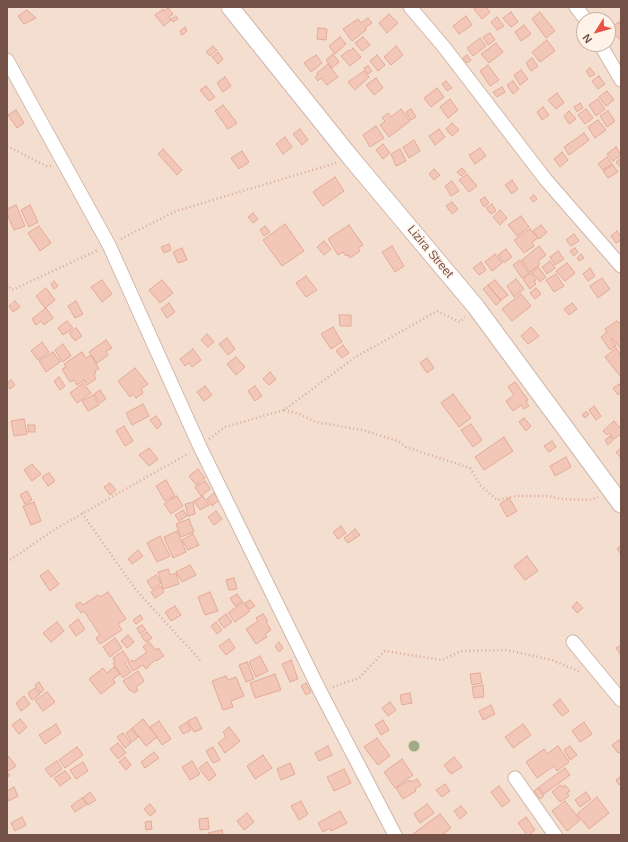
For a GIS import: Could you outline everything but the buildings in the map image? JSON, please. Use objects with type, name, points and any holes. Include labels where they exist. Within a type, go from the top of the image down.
[{"type":"street","name":"Lizira Street","points":[[230,7],[351,158],[476,307],[616,498]]},
{"type":"street","points":[[410,7],[444,46],[546,180],[621,266]]},
{"type":"street","points":[[605,52],[621,80]]},
{"type":"street","points":[[7,60],[110,245],[200,447],[320,691],[395,835]]},
{"type":"street","points":[[573,642],[621,700]]},
{"type":"street","points":[[515,778],[555,835]]},
{"type":"path","points":[[7,146],[46,166],[67,168]]},
{"type":"path","points":[[7,284],[12,290],[110,245],[176,211],[351,158]]},
{"type":"path","points":[[7,562],[82,513],[200,447],[225,427],[284,410],[354,358],[437,311],[460,322],[476,307]]},
{"type":"path","points":[[284,410],[299,414],[316,422],[362,430],[398,441],[406,447],[470,468],[480,485],[497,500],[517,496],[548,496],[562,499],[589,500],[616,498]]},
{"type":"path","points":[[82,513],[136,590],[200,660]]},
{"type":"path","points":[[320,691],[359,678],[385,651],[442,660],[461,651],[507,650],[552,660],[580,672]]},
{"type":"shaded area","points":[[7,7],[621,7],[621,835],[7,835]]}]
